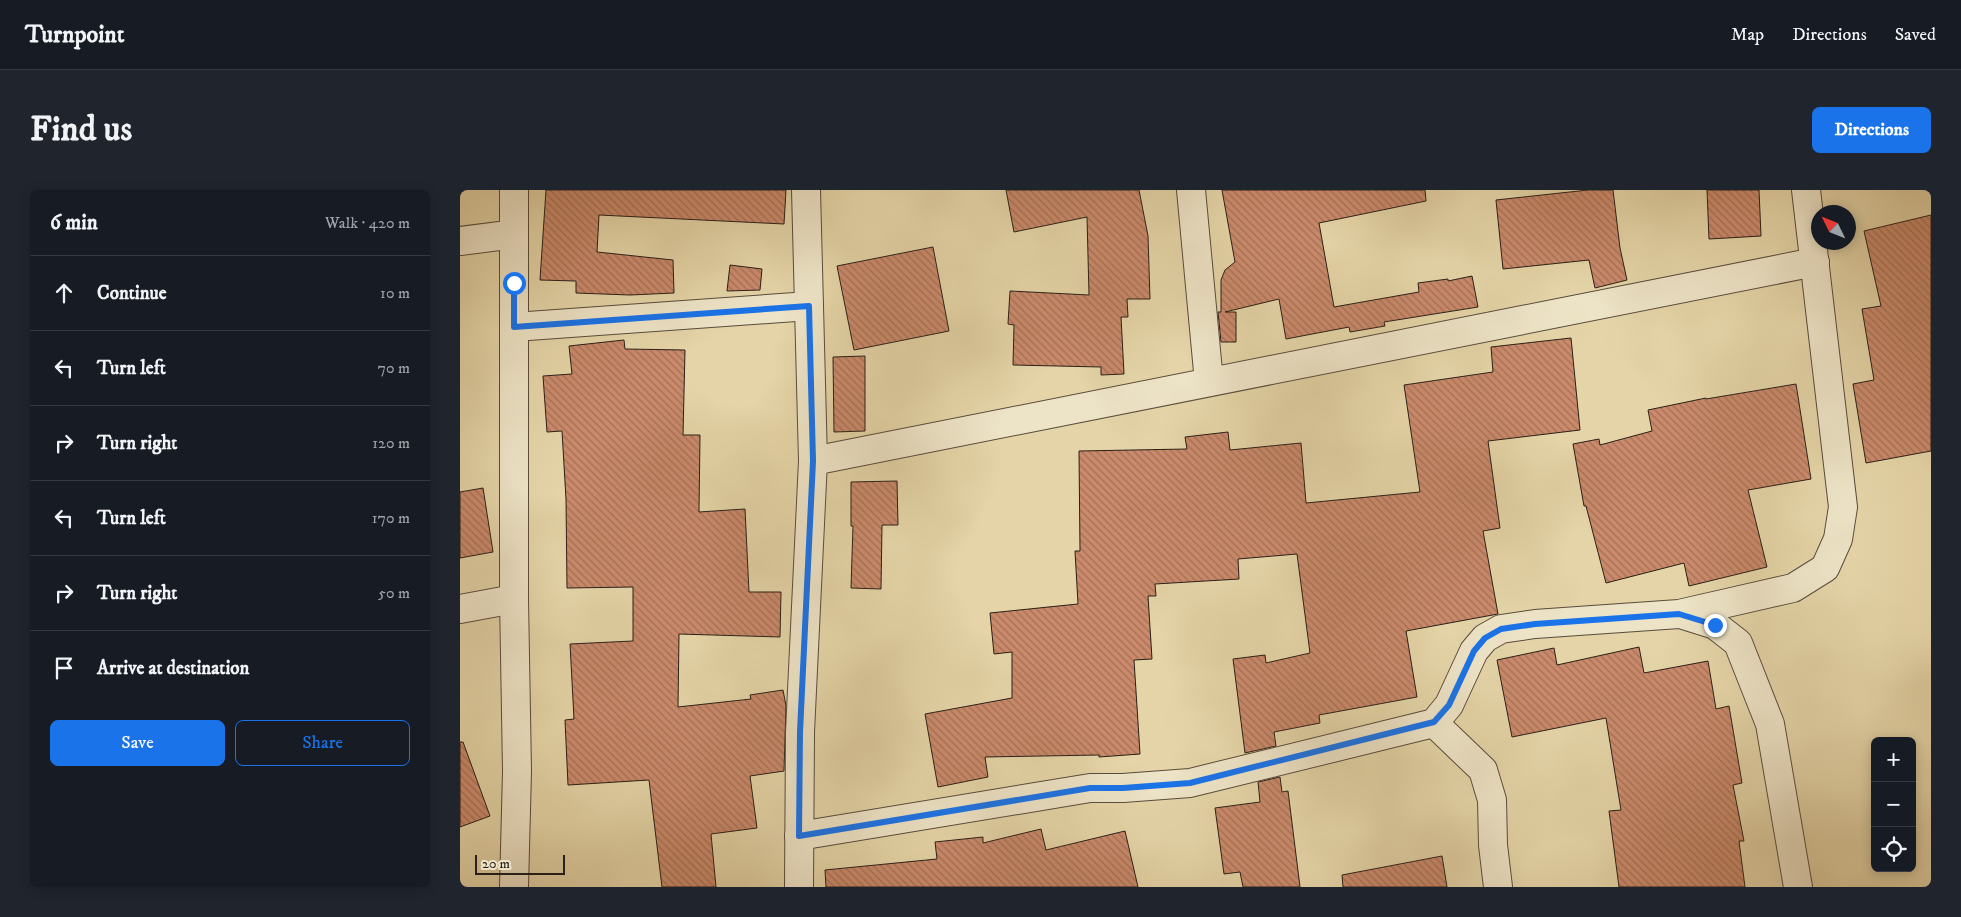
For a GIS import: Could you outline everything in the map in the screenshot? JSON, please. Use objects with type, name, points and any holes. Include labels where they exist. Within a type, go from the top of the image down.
[{"type":"street","points":[[514,190],[516,771],[514,887]]},
{"type":"street","points":[[799,887],[800,732],[813,461],[806,190]]},
{"type":"street","points":[[1191,190],[1209,382]]},
{"type":"street","points":[[799,836],[1090,788],[1123,788],[1190,783],[1434,722],[1449,705],[1474,651],[1485,638],[1501,629],[1535,624],[1679,614],[1793,588],[1825,568],[1838,539],[1843,508],[1806,190]]},
{"type":"street","points":[[460,241],[514,234]]},
{"type":"street","points":[[813,461],[1815,262]]},
{"type":"street","points":[[514,327],[809,306]]},
{"type":"street","points":[[460,609],[514,599]]},
{"type":"street","points":[[1679,614],[1715,625],[1738,643],[1770,724],[1798,887]]},
{"type":"street","points":[[1434,722],[1483,770],[1492,800],[1493,845],[1498,887]]},
{"type":"building","points":[[546,190],[786,190],[784,224],[599,215],[597,252],[673,260],[674,293],[630,295],[576,293],[576,281],[540,280]]},
{"type":"building","points":[[1006,190],[1139,190],[1148,236],[1150,299],[1127,299],[1128,317],[1121,317],[1124,374],[1101,375],[1101,367],[1013,365],[1014,325],[1008,324],[1010,291],[1089,295],[1087,217],[1014,232]]},
{"type":"building","points":[[1222,190],[1425,190],[1426,201],[1319,223],[1334,307],[1419,292],[1418,283],[1448,279],[1448,281],[1472,276],[1478,307],[1384,322],[1385,326],[1350,332],[1349,327],[1286,339],[1279,299],[1225,312],[1236,312],[1236,342],[1221,342],[1218,312],[1221,312],[1221,280],[1225,270],[1235,262]]},
{"type":"building","points":[[1588,190],[1613,190],[1620,248],[1627,280],[1595,288],[1589,260],[1503,269],[1496,200]]},
{"type":"building","points":[[1707,190],[1759,190],[1761,236],[1709,239]]},
{"type":"building","points":[[1931,215],[1931,451],[1866,463],[1853,384],[1874,380],[1862,309],[1881,306],[1864,231]]},
{"type":"building","points":[[933,247],[949,331],[854,350],[837,266]]},
{"type":"building","points":[[730,265],[762,269],[760,290],[727,291]]},
{"type":"building","points":[[1571,338],[1580,430],[1488,441],[1500,528],[1483,531],[1498,614],[1406,631],[1417,697],[1319,715],[1320,723],[1274,732],[1276,746],[1245,753],[1233,659],[1265,655],[1266,663],[1310,653],[1297,554],[1238,559],[1239,579],[1155,584],[1156,596],[1148,596],[1152,659],[1134,660],[1140,754],[1099,757],[1099,755],[985,757],[988,777],[938,787],[925,714],[1012,698],[1012,652],[994,654],[990,613],[1078,604],[1075,551],[1080,551],[1079,451],[1187,449],[1185,437],[1228,432],[1230,450],[1301,443],[1306,503],[1420,492],[1404,385],[1493,372],[1491,347]]},
{"type":"building","points":[[624,340],[625,349],[685,350],[683,435],[700,435],[699,512],[745,509],[749,592],[781,592],[780,637],[679,634],[678,707],[751,699],[750,695],[783,690],[786,706],[784,771],[750,776],[757,828],[711,834],[716,887],[662,887],[649,780],[568,785],[565,720],[574,719],[570,644],[633,641],[633,587],[567,588],[566,499],[562,431],[547,432],[543,376],[572,374],[569,346]]},
{"type":"building","points":[[865,356],[865,431],[834,432],[833,357]]},
{"type":"building","points":[[1796,384],[1811,479],[1748,490],[1767,567],[1689,586],[1684,563],[1606,583],[1586,506],[1584,506],[1573,444],[1599,439],[1600,445],[1652,431],[1648,410],[1706,398]]},
{"type":"building","points":[[897,481],[898,525],[882,525],[881,589],[851,588],[853,526],[851,526],[851,482]]},
{"type":"building","points":[[483,488],[493,552],[460,558],[460,492]]},
{"type":"building","points":[[1639,647],[1644,673],[1708,661],[1716,709],[1729,706],[1742,783],[1733,785],[1744,841],[1739,841],[1745,887],[1619,887],[1609,811],[1621,810],[1606,718],[1512,737],[1497,660],[1554,648],[1557,665]]},
{"type":"building","points":[[460,742],[463,742],[490,816],[460,827]]},
{"type":"building","points":[[1280,777],[1282,792],[1288,791],[1300,887],[1243,887],[1240,872],[1224,874],[1215,808],[1260,802],[1258,782]]},
{"type":"building","points":[[1041,829],[1046,850],[1125,831],[1138,887],[826,887],[825,870],[937,859],[935,842],[983,837],[983,843]]},
{"type":"building","points":[[1442,856],[1447,887],[1343,887],[1342,875]]},
{"type":"route","points":[[514,283],[514,327],[809,306],[813,461],[800,732],[799,836],[1090,788],[1123,788],[1190,783],[1434,722],[1449,705],[1474,651],[1485,638],[1501,629],[1535,624],[1679,614],[1715,625]]}]
